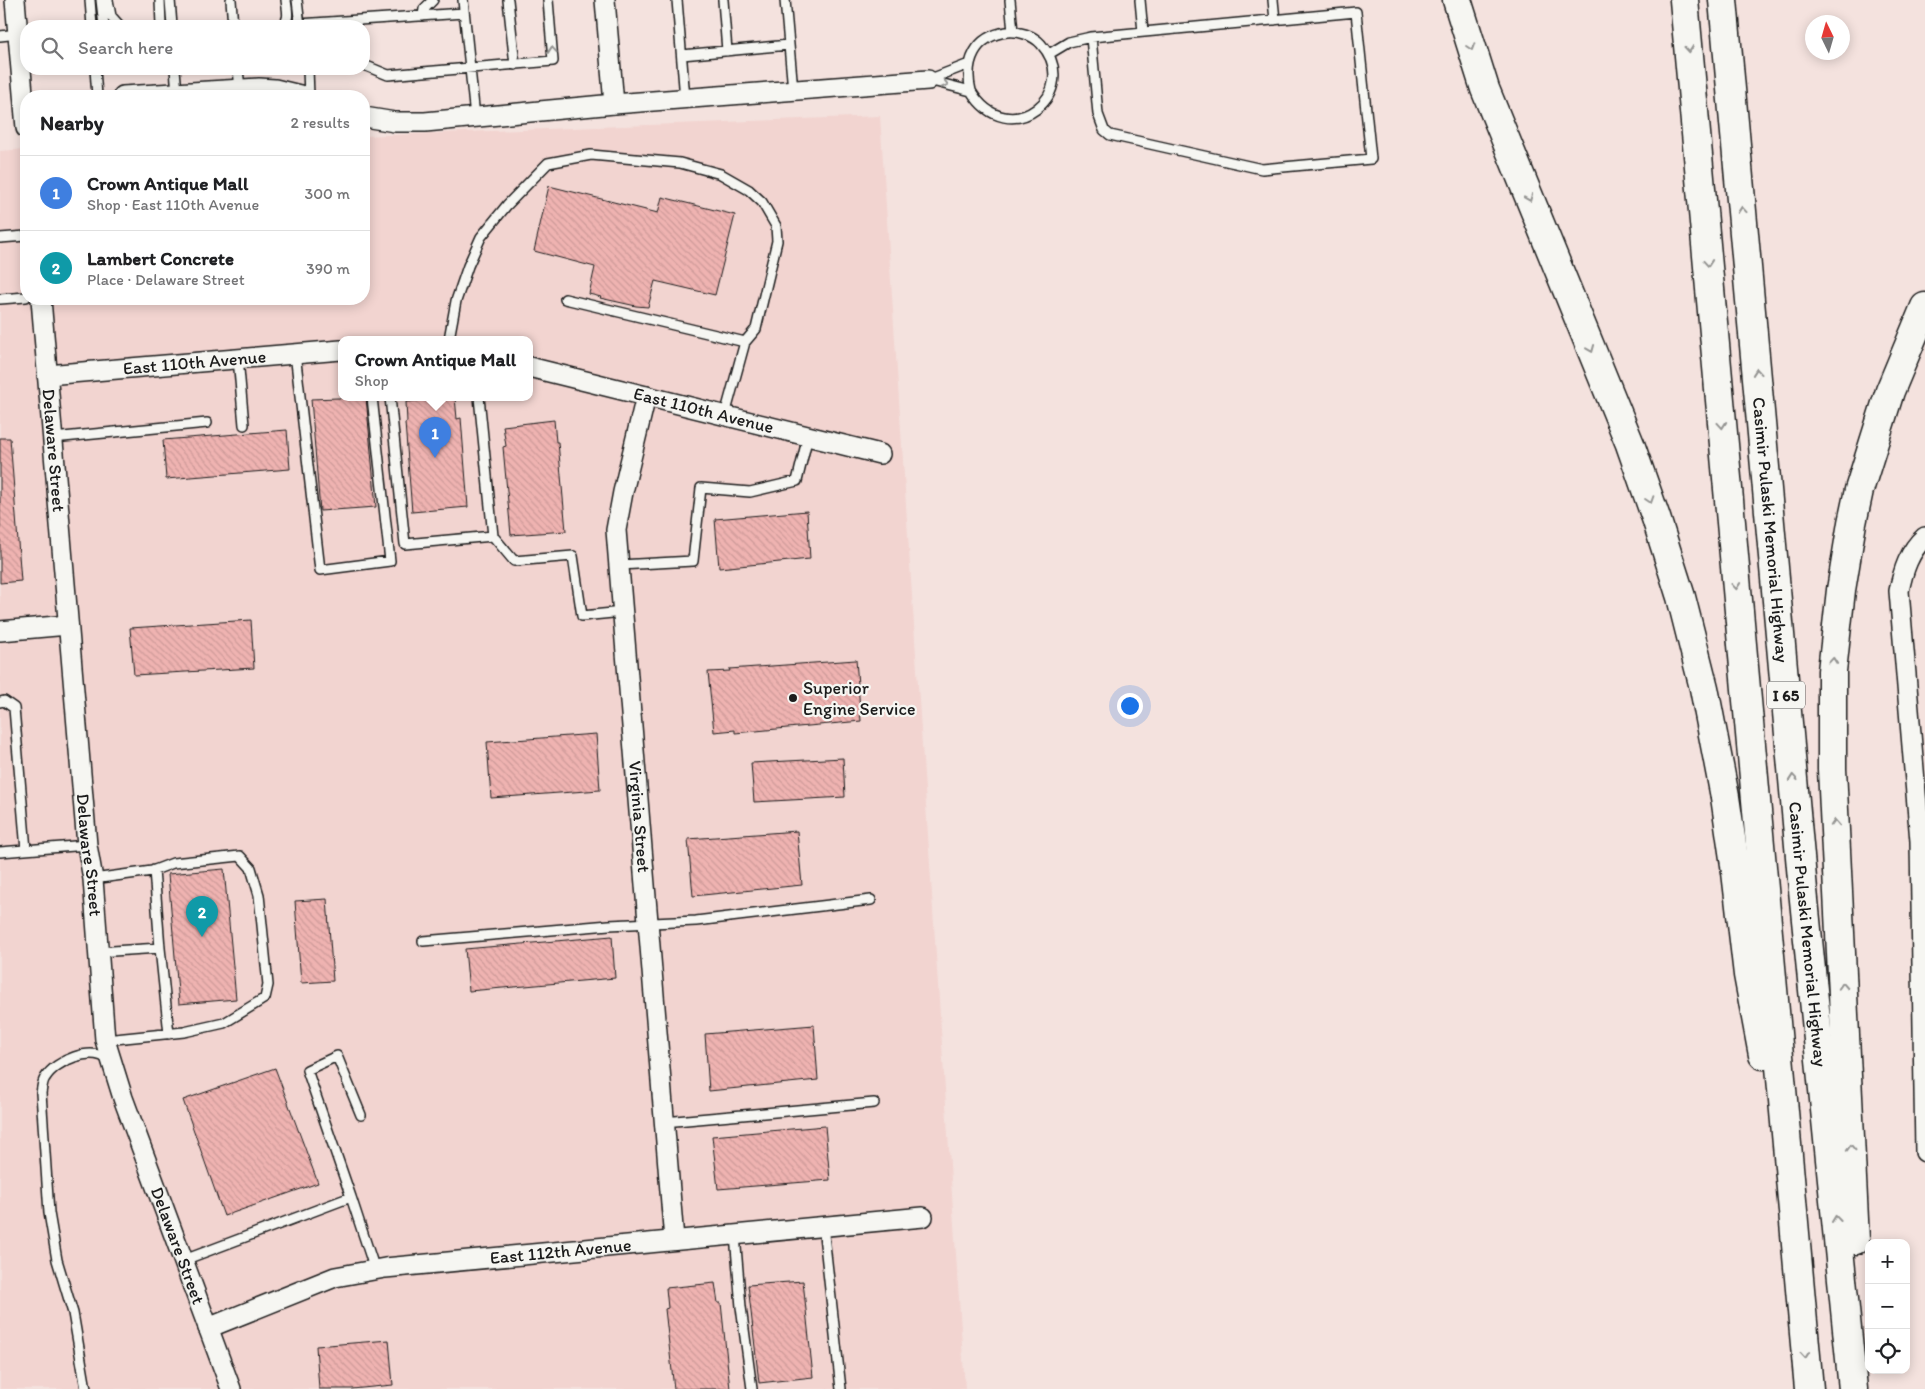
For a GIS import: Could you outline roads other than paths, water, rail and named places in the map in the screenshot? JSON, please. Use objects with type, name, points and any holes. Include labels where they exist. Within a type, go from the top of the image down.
[{"type":"highway","points":[[1457,0],[1485,89],[1636,460],[1680,597],[1704,688],[1725,797],[1748,975],[1792,1202]]},
{"type":"highway","name":"I 65","points":[[1684,0],[1809,1389]]},
{"type":"highway","name":"Casimir Pulaski Memorial Highway","points":[[1723,0],[1803,890],[1853,1389]]},
{"type":"highway","points":[[1858,1389],[1854,1198],[1832,769],[1832,671],[1844,565],[1859,490],[1890,391],[1925,307]]},
{"type":"street","points":[[15,0],[9,35],[22,90]]},
{"type":"street","points":[[605,0],[614,104]]},
{"type":"street","points":[[370,118],[410,123],[614,104],[928,80]]},
{"type":"street","points":[[224,90],[279,90]]},
{"type":"street","name":"Delaware Street","points":[[41,305],[105,1040],[123,1098],[231,1389]]},
{"type":"street","name":"East 110th Avenue","points":[[47,375],[338,350]]},
{"type":"street","name":"East 110th Avenue","points":[[533,368],[880,454]]},
{"type":"street","name":"Virginia Street","points":[[646,396],[616,530],[674,1240]]},
{"type":"street","points":[[1925,537],[1910,555],[1903,571],[1899,591],[1920,841],[1925,1152]]},
{"type":"street","points":[[0,631],[68,626]]},
{"type":"street","name":"East 112th Avenue","points":[[208,1328],[335,1277],[375,1270],[923,1217]]},
{"type":"lane","points":[[90,0],[92,20]]},
{"type":"lane","points":[[101,0],[103,20]]},
{"type":"lane","points":[[108,0],[111,16],[115,20]]},
{"type":"lane","points":[[160,0],[161,20]]},
{"type":"lane","points":[[170,0],[172,20]]},
{"type":"lane","points":[[231,0],[233,20]]},
{"type":"lane","points":[[286,0],[288,17],[286,20]]},
{"type":"lane","points":[[296,0],[298,20]]},
{"type":"lane","points":[[423,16],[424,9],[433,0]]},
{"type":"lane","points":[[463,0],[475,117]]},
{"type":"lane","points":[[508,0],[515,65]]},
{"type":"lane","points":[[370,68],[388,76],[553,61],[548,0]]},
{"type":"lane","points":[[677,0],[685,99]]},
{"type":"lane","points":[[723,0],[727,51]]},
{"type":"lane","points":[[785,0],[793,90]]},
{"type":"lane","points":[[1010,0],[1013,32]]},
{"type":"lane","points":[[1140,0],[1143,32]]},
{"type":"lane","points":[[1273,0],[1275,20]]},
{"type":"lane","points":[[1049,54],[1069,42],[1091,37],[1356,12],[1371,159],[1262,169],[1110,135],[1104,130],[1098,114],[1091,37]]},
{"type":"lane","points":[[370,20],[464,13]]},
{"type":"lane","points":[[1013,32],[1027,35],[1040,42],[1049,54],[1054,68],[1054,82],[1049,96],[1040,107],[1028,114],[1015,118],[1001,117],[989,112],[978,103],[971,91],[968,78],[969,64],[975,51],[985,40],[998,34],[1013,32]]},
{"type":"lane","points":[[682,55],[789,45]]},
{"type":"lane","points":[[928,80],[969,64]]},
{"type":"lane","points":[[96,75],[98,90]]},
{"type":"lane","points":[[176,75],[177,90]]},
{"type":"lane","points":[[239,75],[240,89]]},
{"type":"lane","points":[[308,75],[309,90]]},
{"type":"lane","points":[[928,80],[971,91]]},
{"type":"lane","points":[[449,336],[459,292],[481,237],[512,199],[548,163],[591,155],[680,163],[721,174],[749,190],[762,202],[776,226],[777,241],[756,329],[745,342],[725,415]]},
{"type":"lane","points":[[0,238],[20,236]]},
{"type":"lane","points":[[0,299],[20,297]]},
{"type":"lane","points":[[565,299],[745,342]]},
{"type":"lane","points":[[295,353],[320,570],[390,561],[372,401]]},
{"type":"lane","points":[[238,358],[244,425]]},
{"type":"lane","points":[[390,401],[405,544],[494,536]]},
{"type":"lane","points":[[479,401],[494,536],[514,561],[573,556],[582,616],[623,612]]},
{"type":"lane","points":[[52,438],[207,423]]},
{"type":"lane","points":[[619,565],[693,561],[701,488],[750,492],[798,481],[808,436]]},
{"type":"lane","points":[[381,475],[398,474]]},
{"type":"lane","points":[[0,702],[4,701],[14,708],[26,850]]},
{"type":"lane","points":[[0,852],[87,845]]},
{"type":"lane","points":[[92,878],[154,870],[173,863],[240,856],[251,868],[259,895],[268,985],[265,998],[224,1023],[169,1034],[105,1040]]},
{"type":"lane","points":[[154,870],[169,1034]]},
{"type":"lane","points":[[423,941],[648,923],[696,921],[871,900]]},
{"type":"lane","points":[[97,952],[160,948]]},
{"type":"lane","points":[[86,1389],[73,1313],[57,1260],[49,1213],[41,1094],[44,1079],[64,1061],[90,1054],[104,1056],[111,1061]]},
{"type":"lane","points":[[361,1115],[337,1056],[308,1070],[375,1270]]},
{"type":"lane","points":[[664,1122],[874,1103]]},
{"type":"lane","points":[[184,1260],[351,1197]]},
{"type":"lane","points":[[824,1226],[841,1389]]},
{"type":"lane","points":[[735,1235],[741,1307],[752,1389]]},
{"type":"place","name":"Crown Antique Mall","points":[[435,458]]},
{"type":"place","name":"Superior Engine Service","points":[[793,698]]},
{"type":"place","name":"Lambert Concrete","points":[[202,937]]}]
